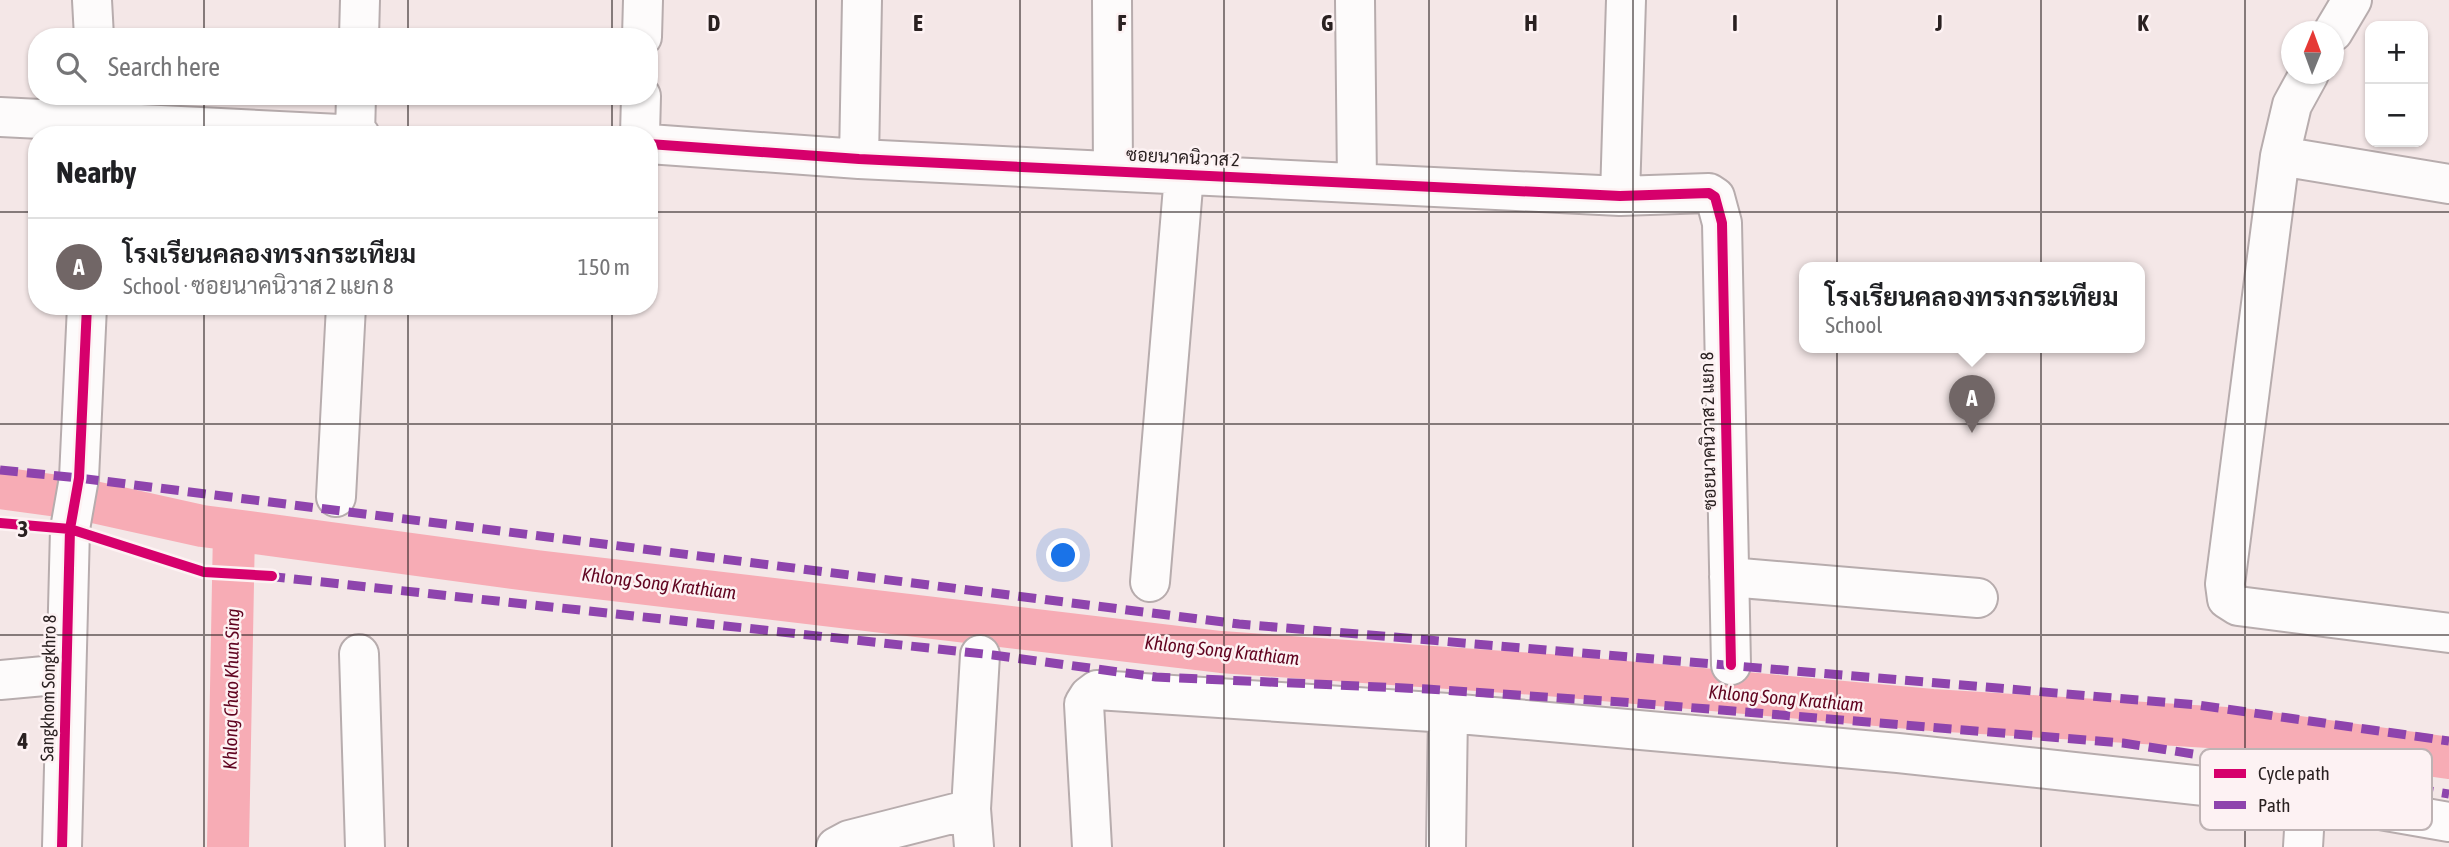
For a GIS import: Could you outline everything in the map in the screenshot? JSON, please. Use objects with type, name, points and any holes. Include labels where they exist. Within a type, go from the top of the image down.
[{"type":"street","points":[[92,0],[93,28]]},
{"type":"street","points":[[359,28],[360,0]]},
{"type":"street","points":[[642,28],[643,0]]},
{"type":"street","points":[[859,159],[862,0]]},
{"type":"street","points":[[1112,0],[1114,171]]},
{"type":"street","points":[[1355,0],[1357,183]]},
{"type":"street","points":[[1620,196],[1626,0]]},
{"type":"street","points":[[2340,21],[2352,0]]},
{"type":"street","points":[[2304,84],[2292,105],[2280,156],[2225,584],[2227,599],[2238,606],[2449,633]]},
{"type":"street","points":[[355,126],[356,105]]},
{"type":"street","points":[[640,126],[641,105]]},
{"type":"street","points":[[0,117],[96,118],[218,126]]},
{"type":"street","name":"ซอยนาคนิวาส 2","points":[[658,145],[859,159],[1620,196],[1709,193],[1715,197]]},
{"type":"street","points":[[2280,156],[2449,184]]},
{"type":"street","points":[[1150,582],[1184,175]]},
{"type":"street","name":"ซอยนาคนิวาส 2 แยก 8","points":[[1715,197],[1722,223],[1731,665]]},
{"type":"street","name":"Sangkhom Songkhro 8","points":[[62,847],[70,529],[79,478],[88,315]]},
{"type":"street","points":[[337,497],[346,315]]},
{"type":"street","points":[[1729,577],[1978,598]]},
{"type":"street","points":[[359,654],[365,847]]},
{"type":"street","points":[[974,847],[971,809],[980,655]]},
{"type":"street","points":[[0,680],[66,674]]},
{"type":"street","points":[[1091,847],[1084,704],[1097,690],[1448,713],[1898,753],[2200,786]]},
{"type":"street","points":[[1446,847],[1448,713]]},
{"type":"street","points":[[836,847],[849,840],[971,809]]},
{"type":"waterway","name":"Khlong Song Krathiam","points":[[0,488],[80,499],[202,526],[536,571],[1221,652],[1548,675],[1932,710],[2242,729],[2385,749]]},
{"type":"waterway","name":"Khlong Chao Khun Sing","points":[[228,847],[234,530]]},
{"type":"waterway","name":"Khlong Song Krathiam","points":[[2432,756],[2449,758]]},
{"type":"marked path","points":[[0,470],[1239,624],[2198,705],[2449,741]]},
{"type":"marked path","points":[[267,576],[993,655],[1156,677],[1427,689],[1635,703],[2123,743],[2200,755]]},
{"type":"marked path","points":[[2432,791],[2449,794]]},
{"type":"cycle path","points":[[658,145],[859,159],[1620,196],[1709,193],[1715,197],[1722,223],[1731,665]]},
{"type":"cycle path","points":[[62,847],[70,529],[79,478],[87,315]]},
{"type":"cycle path","points":[[0,523],[70,529],[204,572],[272,576]]},
{"type":"place","name":"โรงเรียนคลองทรงกระเทียม","points":[[1972,433]]}]
